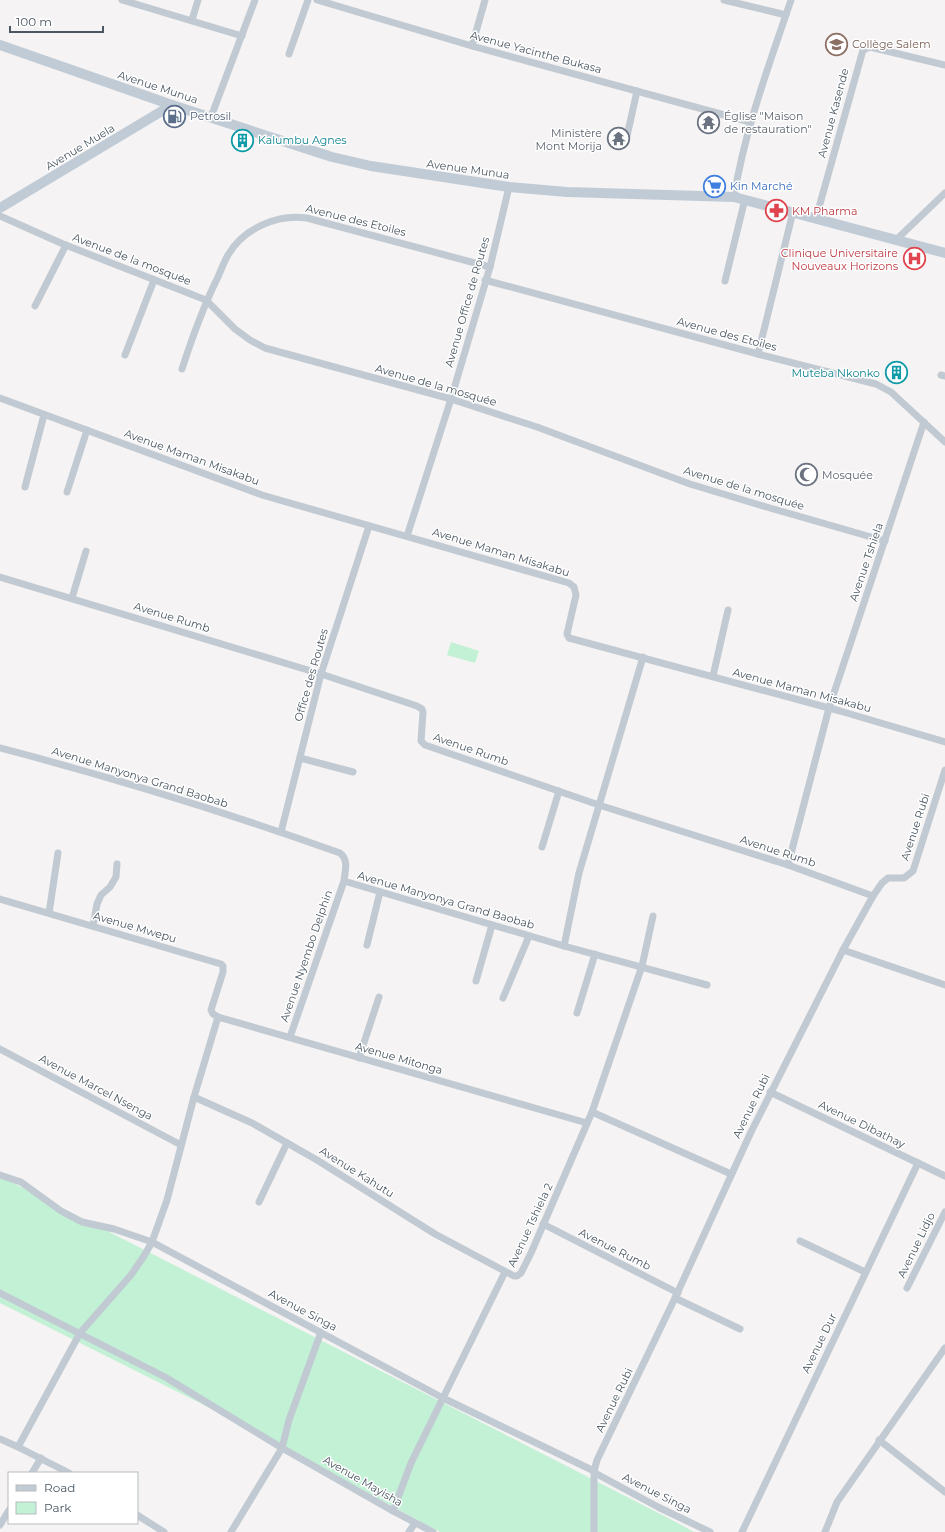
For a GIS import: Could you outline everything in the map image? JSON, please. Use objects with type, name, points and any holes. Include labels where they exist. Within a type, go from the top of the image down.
[{"type":"main road","name":"Avenue Munua","points":[[0,45],[172,105],[351,162],[412,173],[509,187],[582,193],[734,197],[897,239],[945,253]]},
{"type":"main road","name":"Avenue Muela","points":[[0,208],[172,105]]},
{"type":"street","points":[[122,0],[242,36]]},
{"type":"street","points":[[192,20],[198,0]]},
{"type":"street","points":[[211,117],[255,0]]},
{"type":"street","points":[[289,54],[308,0]]},
{"type":"street","name":"Avenue Yacinthe Bukasa","points":[[317,0],[472,46],[750,122]]},
{"type":"street","points":[[472,46],[484,0]]},
{"type":"street","points":[[724,0],[786,15]]},
{"type":"street","points":[[734,197],[750,122],[791,0]]},
{"type":"street","name":"Avenue Kasende","points":[[816,218],[862,50],[870,47],[945,65]]},
{"type":"street","points":[[627,136],[637,91]]},
{"type":"street","name":"Avenue Office de Routes","points":[[407,536],[451,399],[490,267],[509,187]]},
{"type":"street","points":[[897,239],[945,193]]},
{"type":"street","points":[[725,280],[745,199]]},
{"type":"street","points":[[758,354],[793,212]]},
{"type":"street","name":"Avenue de la mosquée","points":[[0,216],[66,245],[206,300],[236,329],[250,340],[265,348],[451,399],[537,427],[690,484],[885,541]]},
{"type":"street","name":"Avenue des Etoiles","points":[[182,369],[206,300],[228,256],[240,239],[255,229],[272,221],[284,218],[307,218],[490,267]]},
{"type":"street","points":[[34,306],[66,245]]},
{"type":"street","points":[[125,355],[154,280]]},
{"type":"street","name":"Avenue des Etoiles","points":[[485,280],[884,387],[945,442]]},
{"type":"street","name":"Avenue Maman Misakabu","points":[[0,398],[262,495],[569,583],[574,588],[576,595],[567,634],[568,637],[829,708],[945,742]]},
{"type":"street","points":[[25,486],[44,415]]},
{"type":"street","name":"Avenue Tshiela","points":[[788,865],[829,708],[924,422]]},
{"type":"street","points":[[66,492],[87,430]]},
{"type":"street","name":"Office des Routes","points":[[281,832],[321,674],[369,526]]},
{"type":"street","points":[[72,598],[86,551]]},
{"type":"street","name":"Avenue Rumb","points":[[0,577],[321,674],[420,708],[422,709],[424,716],[421,741],[425,745],[599,805],[788,865],[873,896]]},
{"type":"street","points":[[712,676],[728,610]]},
{"type":"street","points":[[564,946],[579,873],[643,657]]},
{"type":"street","name":"Avenue Manyonya Grand Baobab","points":[[0,748],[92,772],[281,832],[340,853],[344,856],[346,861],[344,881],[529,936],[707,985]]},
{"type":"street","points":[[300,758],[353,772]]},
{"type":"street","name":"Avenue Rubi","points":[[594,1532],[595,1472],[597,1460],[676,1296],[770,1092],[843,950],[873,896],[882,883],[888,878],[904,878],[913,871],[945,770]]},
{"type":"street","points":[[542,847],[559,791]]},
{"type":"street","points":[[49,913],[58,853]]},
{"type":"street","points":[[93,926],[97,904],[116,877],[117,864]]},
{"type":"street","name":"Avenue Nyembo Delphin","points":[[290,1037],[344,881]]},
{"type":"street","points":[[367,945],[380,892]]},
{"type":"street","name":"Avenue Mwepu","points":[[0,898],[221,964],[223,966],[222,972],[212,1007],[212,1013],[218,1017]]},
{"type":"street","name":"Avenue Tshiela 2","points":[[393,1511],[411,1463],[505,1272],[515,1276],[520,1274],[592,1112],[642,966],[653,916]]},
{"type":"street","points":[[476,981],[492,925]]},
{"type":"street","points":[[503,998],[529,936]]},
{"type":"street","points":[[843,950],[945,984]]},
{"type":"street","points":[[577,1013],[595,954]]},
{"type":"street","points":[[359,1058],[379,998]]},
{"type":"street","points":[[18,1447],[80,1333],[131,1275],[152,1242],[166,1200],[194,1097],[218,1017]]},
{"type":"street","name":"Avenue Mitonga","points":[[218,1017],[587,1123]]},
{"type":"street","name":"Avenue Marcel Nsenga","points":[[0,1049],[181,1145]]},
{"type":"street","name":"Avenue Dibathay","points":[[770,1092],[945,1176]]},
{"type":"street","name":"Avenue Kahutu","points":[[194,1097],[252,1123],[317,1160],[435,1234],[505,1272]]},
{"type":"street","points":[[592,1112],[731,1174]]},
{"type":"street","points":[[260,1202],[287,1143]]},
{"type":"street","name":"Avenue Dur","points":[[742,1532],[918,1163]]},
{"type":"street","name":"Avenue Singa","points":[[0,1174],[21,1182],[61,1211],[82,1222],[114,1229],[152,1242],[443,1398],[595,1472],[658,1507],[710,1532]]},
{"type":"street","name":"Avenue Lidjo","points":[[907,1288],[945,1212]]},
{"type":"street","name":"Avenue Rumb","points":[[543,1224],[676,1296]]},
{"type":"street","points":[[800,1241],[865,1272]]},
{"type":"street","name":"Avenue Mayisha","points":[[0,1293],[165,1377],[282,1448],[433,1532]]},
{"type":"street","points":[[676,1296],[740,1329]]},
{"type":"street","points":[[231,1532],[282,1448],[289,1420],[321,1332]]},
{"type":"street","points":[[825,1532],[837,1502],[879,1440],[945,1348]]},
{"type":"street","points":[[0,1439],[67,1472]]},
{"type":"street","points":[[879,1440],[945,1492]]},
{"type":"street","points":[[33,1472],[41,1458]]},
{"type":"street","points":[[0,1525],[8,1512]]},
{"type":"street","points":[[138,1516],[164,1532]]},
{"type":"street","points":[[410,1532],[415,1523]]},
{"type":"green space","points":[[451,642],[479,651],[475,663],[447,655]]},
{"type":"green space","points":[[0,1176],[694,1532],[440,1532],[206,1406],[0,1303]]},
{"type":"place","name":"Collège Salem","points":[[836,44]]},
{"type":"place","name":"Petrosil","points":[[174,116]]},
{"type":"place","name":"Église \"Maison de restauration\"","points":[[709,122]]},
{"type":"place","name":"Ministère Mont Morija","points":[[618,139]]},
{"type":"place","name":"Kalumbu Agnes","points":[[242,140]]},
{"type":"place","name":"Kin Marché","points":[[715,186]]},
{"type":"place","name":"KM Pharma","points":[[777,211]]},
{"type":"place","name":"Clinique Universitaire Nouveaux Horizons","points":[[914,259]]},
{"type":"place","name":"Muteba Nkonko","points":[[896,373]]},
{"type":"place","name":"Mosquée","points":[[807,475]]}]
